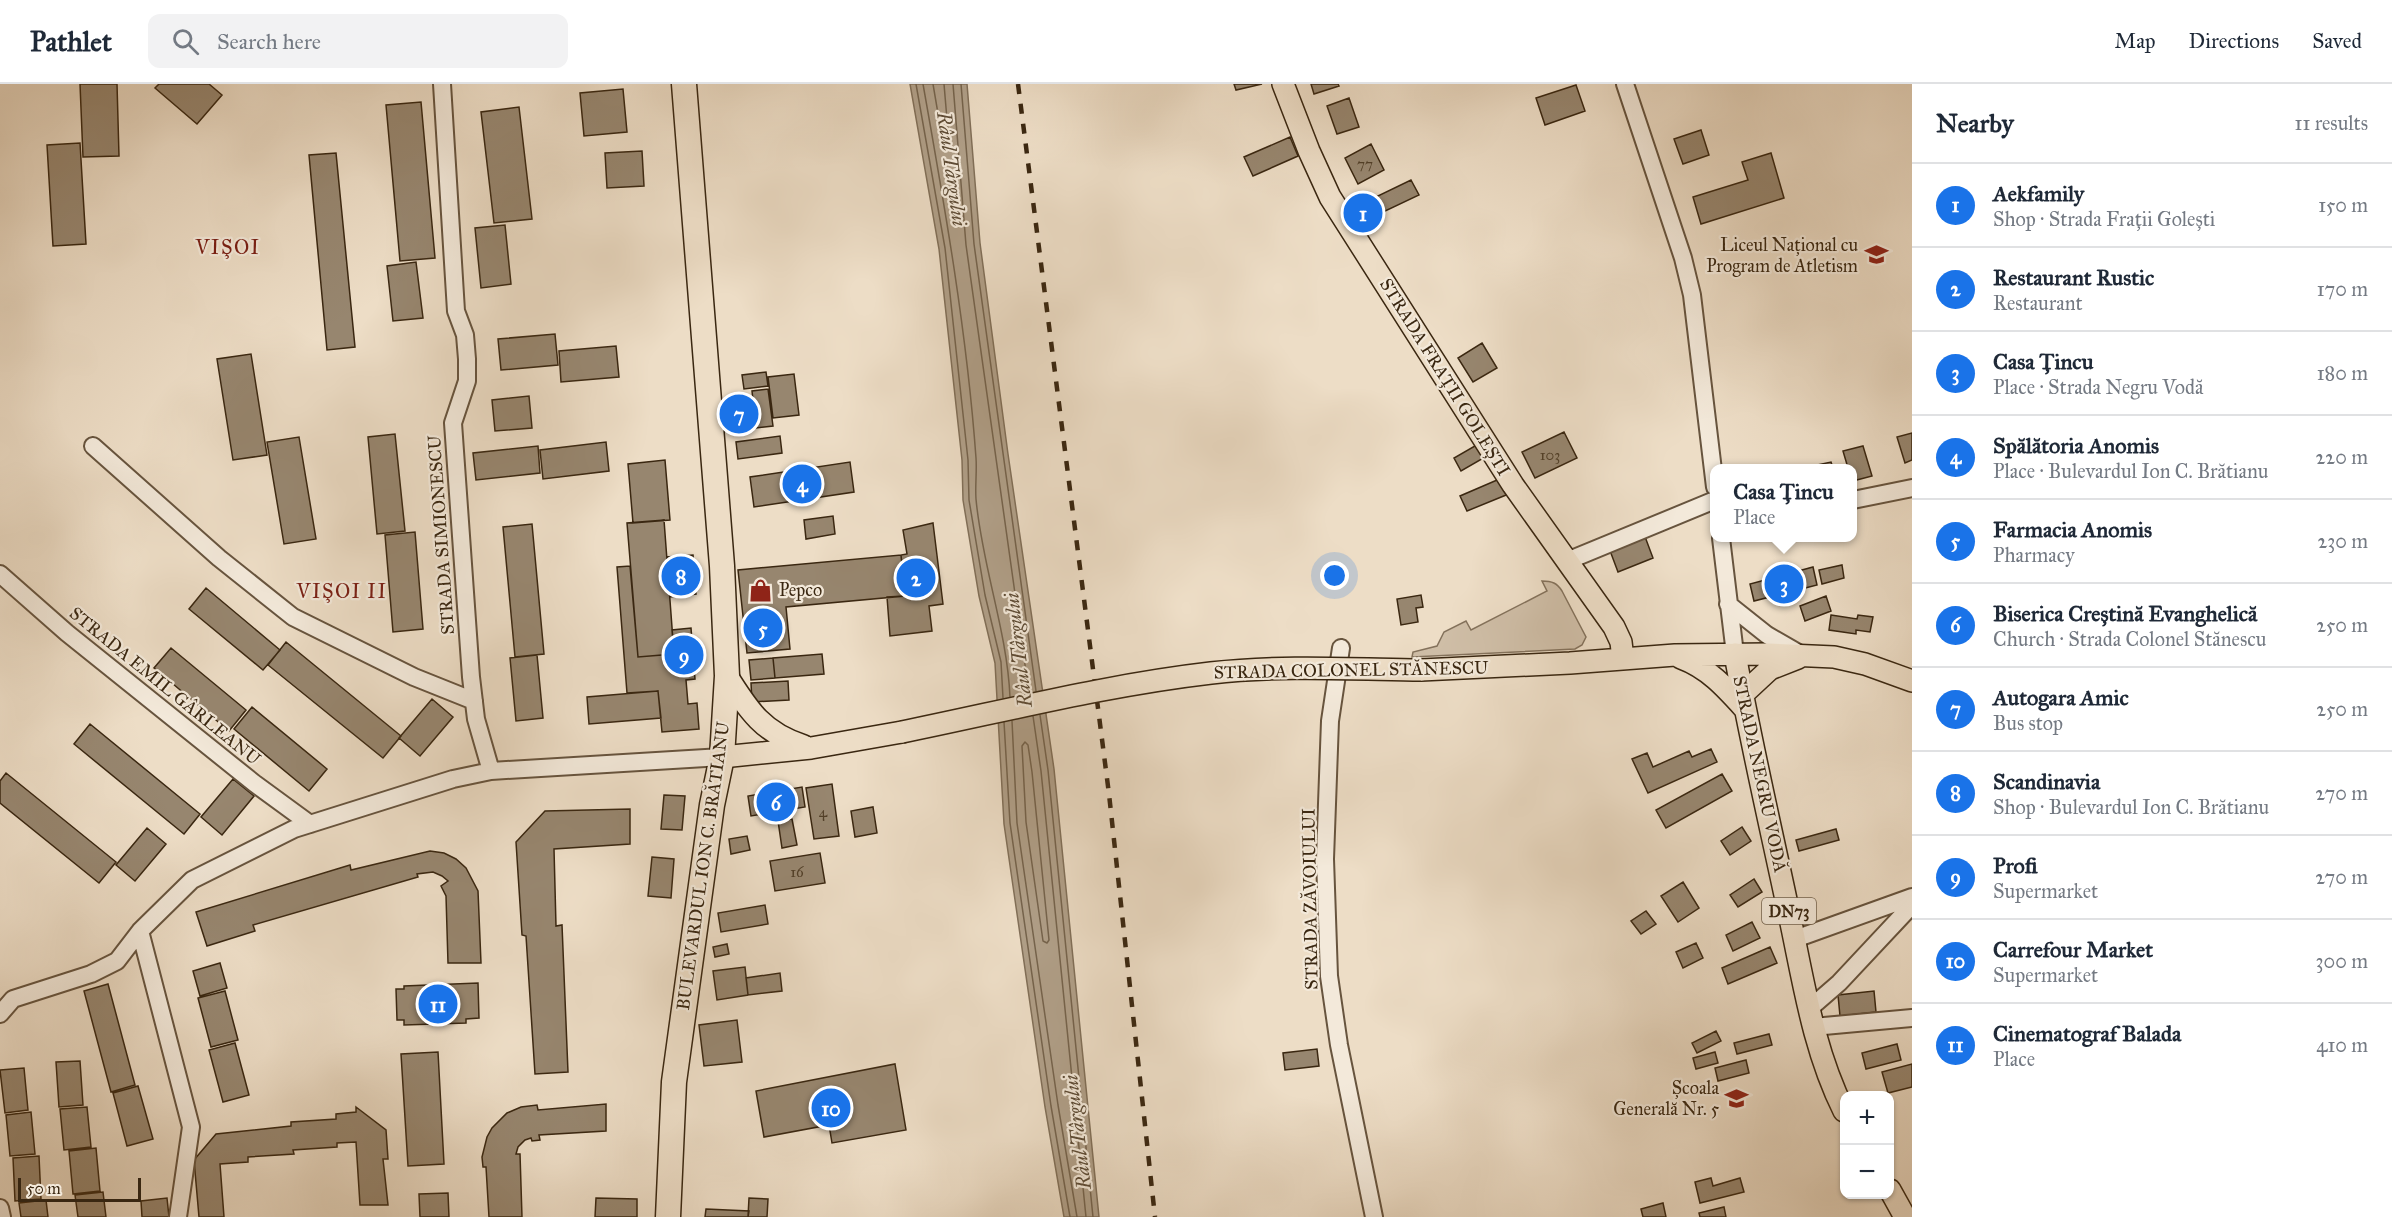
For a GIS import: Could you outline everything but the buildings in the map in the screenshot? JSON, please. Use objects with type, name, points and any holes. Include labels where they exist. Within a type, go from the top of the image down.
[{"type":"highway","name":"BULEVARDUL ION C. BRĂTIANU","points":[[668,1217],[674,1082],[711,805],[722,757],[727,676],[722,566],[684,84]]},
{"type":"main road","name":"STRADA FRAȚII GOLEȘTI","points":[[1283,84],[1309,152],[1330,197],[1513,484],[1614,627],[1621,642],[1623,659]]},
{"type":"main road","name":"STRADA COLONEL STĂNESCU","points":[[722,757],[811,747],[902,732],[1136,683],[1266,669],[1420,670],[1675,655],[1735,654],[1834,657],[1865,664],[1912,681]]},
{"type":"main road","name":"STRADA NEGRU VODĂ","points":[[1735,654],[1811,1018],[1830,1079],[1840,1100]]},
{"type":"main road","points":[[1675,655],[1698,664],[1744,701],[1770,669],[1804,656]]},
{"type":"main road","points":[[727,676],[746,707],[765,728],[786,740],[811,747]]},
{"type":"main road","points":[[1894,1198],[1904,1217]]},
{"type":"street","name":"STRADA SIMIONESCU","points":[[442,84],[456,311],[465,335],[467,359],[467,381],[453,423],[474,701],[476,719],[491,771]]},
{"type":"street","points":[[1625,84],[1683,258],[1692,294],[1712,464]]},
{"type":"street","points":[[93,446],[217,557],[293,616],[414,677],[474,701]]},
{"type":"street","points":[[1857,499],[1912,488]]},
{"type":"street","points":[[1567,561],[1710,502]]},
{"type":"street","name":"STRADA NEGRU VODĂ","points":[[1722,542],[1735,654]]},
{"type":"street","name":"STRADA EMIL GÂRLEANU","points":[[0,574],[67,633],[254,783],[310,824]]},
{"type":"street","points":[[1728,604],[1767,634],[1804,656]]},
{"type":"street","name":"STRADA ZĂVOIULUI","points":[[1341,648],[1330,721],[1325,858],[1329,976],[1339,1045],[1374,1217]]},
{"type":"street","points":[[0,1014],[12,999],[91,974],[117,961],[140,931],[192,880],[294,829],[453,779],[491,771],[722,757]]},
{"type":"street","points":[[1795,939],[1912,897]]},
{"type":"street","points":[[1811,1018],[1839,983],[1912,905]]},
{"type":"street","points":[[140,931],[191,1127],[178,1217]]},
{"type":"street","points":[[1811,1018],[1912,1018]]},
{"type":"street","points":[[0,1208],[2,1217]]},
{"type":"shaded area","points":[[1542,581],[1554,583],[1562,591],[1586,637],[1582,645],[1575,649],[1412,657],[1413,652],[1437,646],[1444,632],[1466,621],[1471,630],[1547,591]]},
{"type":"water","name":"Râul Târgului","points":[[910,84],[967,84],[980,243],[1054,769],[1099,1217],[1064,1217],[1045,1107],[1004,824],[995,663],[979,596],[963,500],[962,460],[939,249]]},
{"type":"railway","points":[[1018,84],[1109,794],[1155,1217]]},
{"type":"place","name":"Aekfamily","points":[[1363,213]]},
{"type":"place","name":"Liceul Național cu Program de Atletism","points":[[1876,255]]},
{"type":"place","name":"Autogara Amic","points":[[739,414]]},
{"type":"place","name":"Spălătoria Anomis","points":[[802,484]]},
{"type":"place","name":"Scandinavia","points":[[681,576]]},
{"type":"place","name":"Restaurant Rustic","points":[[916,578]]},
{"type":"place","name":"Casa Țincu","points":[[1784,584]]},
{"type":"place","name":"Pepco","points":[[761,590]]},
{"type":"place","name":"Farmacia Anomis","points":[[763,628]]},
{"type":"place","name":"Profi","points":[[684,655]]},
{"type":"place","name":"Biserica Creștină Evanghelică","points":[[776,802]]},
{"type":"place","name":"Cinematograf Balada","points":[[438,1004]]},
{"type":"place","name":"Școala Generală Nr. 5","points":[[1737,1098]]},
{"type":"place","name":"Carrefour Market","points":[[831,1108]]},
{"type":"district","name":"VIŞOI","points":[[228,247]]},
{"type":"district","name":"VIŞOI II","points":[[342,591]]}]
